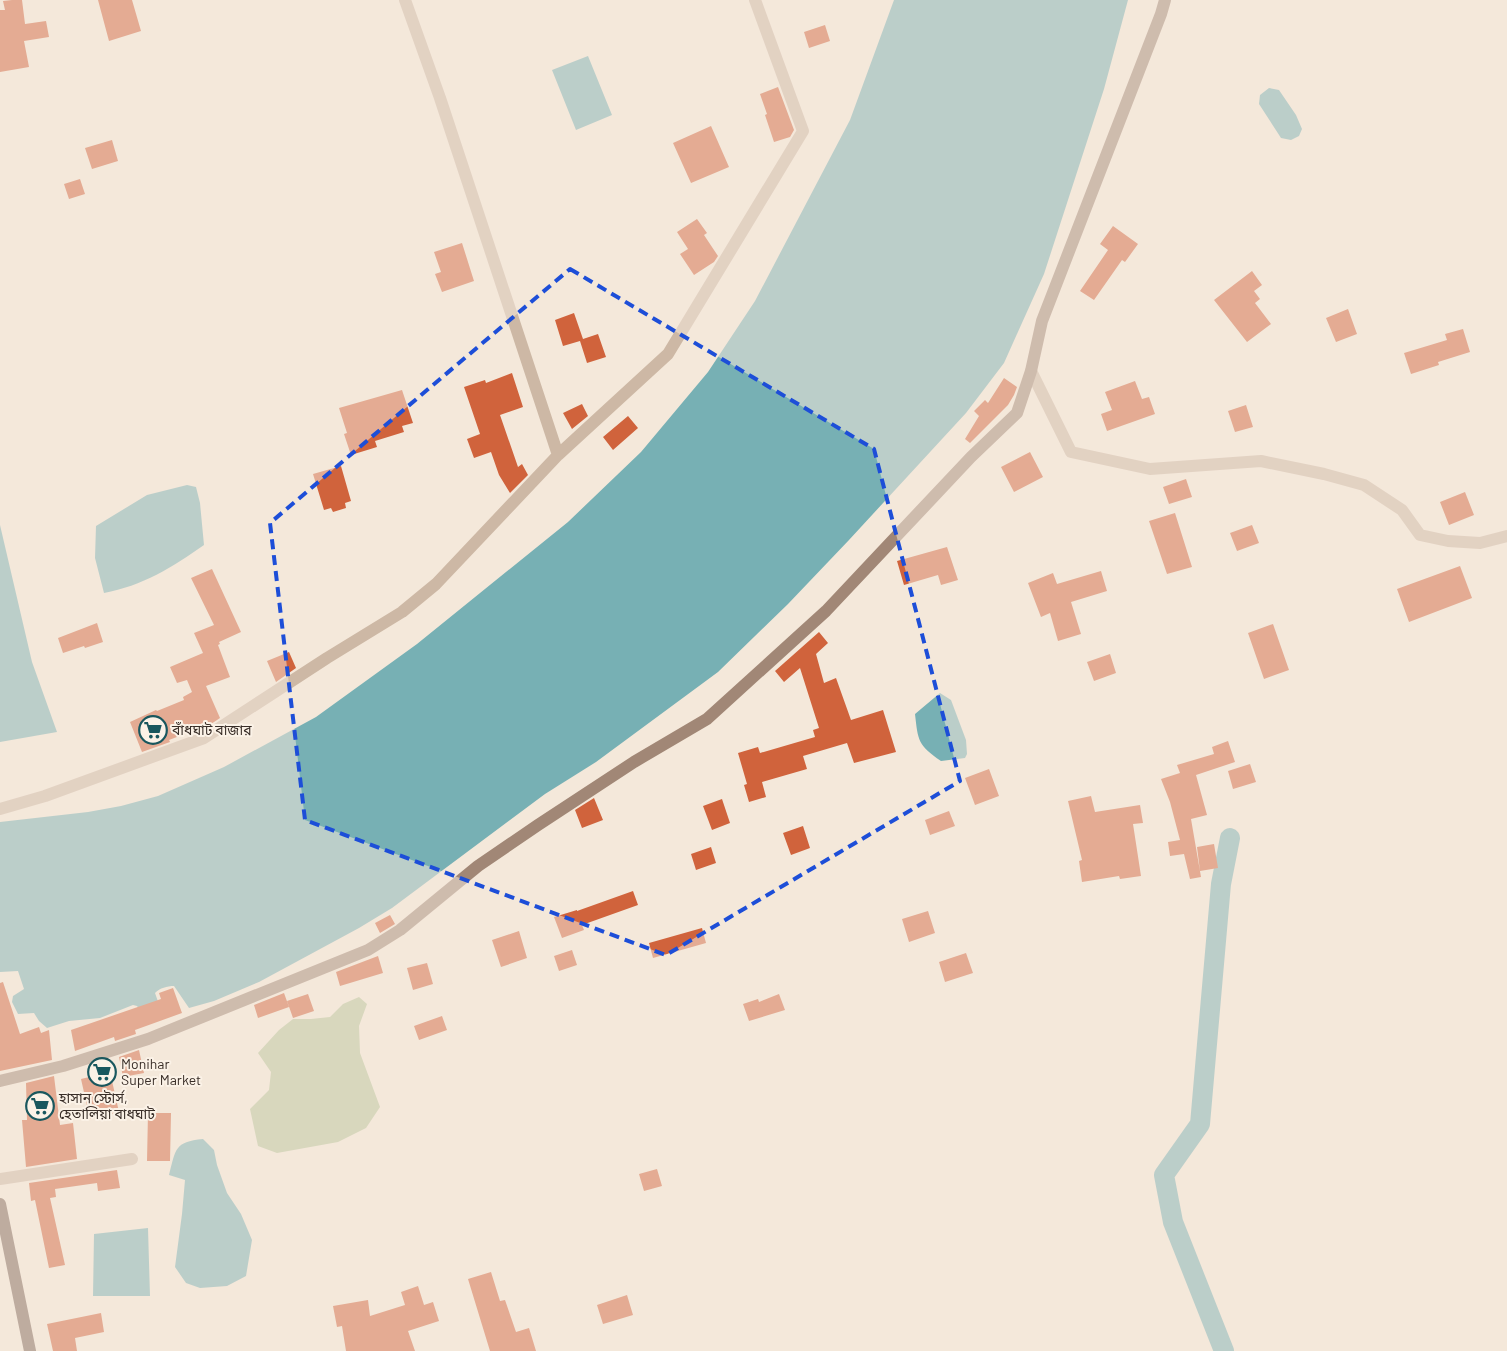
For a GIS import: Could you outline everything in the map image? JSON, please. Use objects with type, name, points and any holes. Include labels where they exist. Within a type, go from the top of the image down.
[{"type":"main road","points":[[0,1204],[30,1351]]},
{"type":"street","points":[[405,0],[440,98],[558,456]]},
{"type":"street","points":[[0,809],[45,796],[204,738],[402,612],[436,584],[558,456],[668,354],[803,131],[756,0]]},
{"type":"street","points":[[0,1082],[63,1066],[148,1039],[368,950],[400,930],[485,861],[626,768],[707,719],[826,611],[970,457],[1016,413],[1031,371],[1042,321],[1161,14],[1164,0]]},
{"type":"street","points":[[1031,371],[1071,452],[1150,469],[1260,461],[1324,474],[1364,485],[1402,510],[1420,535],[1448,541],[1480,542],[1507,536]]},
{"type":"street","points":[[0,1179],[132,1159]]},
{"type":"highlighted area","points":[[570,269],[874,449],[960,781],[666,955],[305,820],[270,523]]},
{"type":"green space","points":[[359,997],[367,1004],[359,1026],[360,1053],[380,1107],[366,1128],[338,1142],[277,1153],[258,1146],[250,1109],[269,1090],[271,1072],[258,1053],[279,1030],[293,1019],[330,1017],[343,1004]]},
{"type":"water","points":[[894,0],[1128,0],[1104,89],[1044,274],[1004,363],[966,413],[788,604],[718,672],[596,762],[545,794],[392,908],[259,982],[214,1001],[189,1008],[174,986],[171,986],[155,993],[162,1013],[140,1010],[137,1006],[133,1005],[100,1018],[69,1021],[47,1028],[34,1013],[18,1014],[12,1002],[13,996],[24,989],[18,971],[0,972],[0,822],[88,812],[121,806],[158,796],[224,767],[316,717],[417,644],[568,522],[641,452],[708,372],[755,301],[850,120]]},
{"type":"water","points":[[588,56],[612,115],[576,130],[552,70]]},
{"type":"water","points":[[1269,88],[1279,90],[1296,115],[1302,129],[1299,136],[1291,140],[1281,138],[1259,104],[1260,95]]},
{"type":"water","points":[[187,485],[196,487],[200,503],[204,545],[157,575],[131,586],[104,593],[95,558],[96,526],[147,495]]},
{"type":"water","points":[[0,525],[32,662],[57,732],[0,742]]},
{"type":"water","points":[[940,693],[951,700],[966,740],[967,754],[965,758],[941,761],[923,746],[918,737],[915,714]]},
{"type":"water","points":[[203,1139],[214,1150],[227,1193],[241,1214],[252,1240],[246,1276],[227,1286],[200,1288],[186,1283],[175,1267],[185,1180],[169,1175],[178,1148],[186,1142]]},
{"type":"water","points":[[148,1228],[150,1296],[93,1296],[94,1234]]},
{"type":"building","points":[[22,0],[25,24],[46,21],[49,37],[24,41],[29,67],[0,72],[0,10],[5,10],[3,1]]},
{"type":"building","points":[[98,0],[132,0],[141,31],[109,41]]},
{"type":"building","points":[[825,25],[830,41],[809,48],[804,32]]},
{"type":"building","points":[[778,87],[794,130],[790,137],[774,142],[760,94]]},
{"type":"building","points":[[711,126],[729,167],[691,183],[673,143]]},
{"type":"building","points":[[112,140],[118,161],[92,169],[85,148]]},
{"type":"building","points":[[80,179],[85,194],[69,199],[64,184]]},
{"type":"building","points":[[697,219],[707,233],[704,235],[718,256],[714,262],[694,275],[680,254],[688,249],[677,232]]},
{"type":"building","points":[[1113,226],[1138,244],[1125,262],[1122,260],[1094,300],[1080,291],[1108,250],[1100,244]]},
{"type":"building","points":[[462,243],[474,281],[442,292],[435,274],[441,272],[434,252]]},
{"type":"building","points":[[1252,271],[1262,285],[1254,291],[1260,299],[1255,303],[1271,324],[1247,342],[1214,300]]},
{"type":"building","points":[[1348,309],[1357,334],[1336,342],[1326,318]]},
{"type":"building","points":[[574,313],[583,339],[598,334],[606,357],[587,363],[580,341],[563,346],[555,320]]},
{"type":"building","points":[[1463,329],[1470,352],[1438,362],[1439,365],[1411,374],[1404,353],[1447,340],[1445,334]]},
{"type":"building","points":[[512,373],[523,407],[500,415],[518,467],[522,464],[528,475],[510,493],[499,475],[491,452],[474,458],[467,439],[480,434],[464,387],[485,380],[486,383]]},
{"type":"building","points":[[1004,378],[1017,387],[1014,395],[1008,405],[970,443],[965,439],[979,416],[974,411],[985,400],[988,403]]},
{"type":"building","points":[[1135,381],[1142,399],[1149,397],[1155,414],[1107,431],[1101,414],[1112,410],[1105,392]]},
{"type":"building","points":[[402,390],[413,423],[402,426],[404,432],[375,441],[377,447],[351,455],[344,434],[347,433],[339,408]]},
{"type":"building","points":[[582,404],[588,416],[572,429],[563,413]]},
{"type":"building","points":[[1246,405],[1253,427],[1235,432],[1228,411]]},
{"type":"building","points":[[628,416],[638,428],[613,450],[603,437]]},
{"type":"building","points":[[1030,452],[1043,477],[1014,492],[1001,467]]},
{"type":"building","points":[[341,466],[351,501],[345,503],[346,508],[333,512],[331,508],[324,510],[313,474]]},
{"type":"building","points":[[1186,479],[1192,497],[1169,504],[1163,487]]},
{"type":"building","points":[[1465,492],[1474,515],[1449,525],[1440,502]]},
{"type":"building","points":[[1175,513],[1192,567],[1167,574],[1149,521]]},
{"type":"building","points":[[1252,525],[1259,543],[1237,551],[1230,533]]},
{"type":"building","points":[[947,547],[958,580],[941,585],[938,575],[904,585],[897,561]]},
{"type":"building","points":[[1460,566],[1472,598],[1409,622],[1397,589]]},
{"type":"building","points":[[212,569],[241,632],[219,642],[220,644],[218,645],[230,677],[206,686],[220,718],[211,724],[169,740],[170,742],[142,752],[130,722],[184,700],[183,697],[192,692],[187,680],[177,683],[170,667],[203,653],[194,633],[214,625],[191,578]]},
{"type":"building","points":[[1101,571],[1107,591],[1071,602],[1081,634],[1058,641],[1050,613],[1041,617],[1028,583],[1053,573],[1057,584]]},
{"type":"building","points":[[97,623],[103,642],[63,653],[58,638]]},
{"type":"building","points":[[1273,624],[1289,670],[1264,679],[1248,633]]},
{"type":"building","points":[[819,632],[828,643],[816,654],[824,683],[836,678],[851,720],[883,710],[896,752],[854,763],[847,743],[803,756],[807,769],[762,782],[766,797],[749,802],[744,785],[747,784],[738,753],[758,747],[760,753],[815,737],[813,730],[819,728],[800,668],[784,682],[775,671]]},
{"type":"building","points":[[289,652],[296,668],[276,682],[267,661]]},
{"type":"building","points":[[1110,654],[1116,673],[1094,681],[1087,662]]},
{"type":"building","points":[[1228,741],[1235,762],[1196,775],[1207,815],[1191,819],[1201,877],[1190,879],[1184,854],[1170,856],[1168,842],[1180,840],[1170,802],[1161,779],[1180,773],[1177,765],[1214,754],[1212,747]]},
{"type":"building","points":[[1250,764],[1256,782],[1233,789],[1228,771]]},
{"type":"building","points":[[989,769],[999,796],[975,805],[965,778]]},
{"type":"building","points":[[1091,796],[1095,812],[1140,805],[1143,823],[1133,824],[1141,876],[1120,879],[1119,876],[1082,882],[1079,861],[1082,860],[1068,801]]},
{"type":"building","points":[[594,798],[603,820],[582,828],[575,810]]},
{"type":"building","points":[[722,799],[730,823],[712,830],[703,806]]},
{"type":"building","points":[[949,811],[955,826],[930,835],[925,820]]},
{"type":"building","points":[[803,826],[810,848],[791,855],[783,833]]},
{"type":"building","points":[[1214,844],[1218,868],[1200,871],[1197,847]]},
{"type":"building","points":[[711,847],[716,863],[696,870],[691,854]]},
{"type":"building","points":[[633,891],[638,905],[582,925],[584,930],[562,938],[554,917]]},
{"type":"building","points":[[928,911],[935,933],[909,942],[902,919]]},
{"type":"building","points":[[390,915],[395,924],[380,933],[375,923]]},
{"type":"building","points":[[702,928],[706,943],[653,958],[649,943]]},
{"type":"building","points":[[519,931],[527,958],[501,967],[492,940]]},
{"type":"building","points":[[572,950],[577,965],[559,971],[554,956]]},
{"type":"building","points":[[966,953],[973,973],[945,982],[939,962]]},
{"type":"building","points":[[378,956],[383,973],[340,986],[336,972]]},
{"type":"building","points":[[427,963],[433,984],[413,990],[407,968]]},
{"type":"building","points":[[3,982],[20,1034],[39,1027],[41,1033],[49,1030],[52,1060],[0,1071],[0,983]]},
{"type":"building","points":[[173,988],[182,1013],[135,1030],[136,1034],[115,1041],[114,1037],[75,1051],[71,1030],[161,999],[159,993]]},
{"type":"building","points":[[284,993],[289,1007],[258,1018],[254,1005]]},
{"type":"building","points":[[308,994],[314,1011],[293,1018],[287,1001]]},
{"type":"building","points":[[779,994],[785,1010],[749,1021],[743,1004],[758,999],[759,1002]]},
{"type":"building","points":[[442,1016],[447,1030],[419,1040],[414,1026]]},
{"type":"building","points":[[139,1050],[144,1073],[123,1077],[119,1057]]},
{"type":"building","points":[[110,1072],[119,1112],[90,1119],[81,1079]]},
{"type":"building","points":[[54,1076],[60,1125],[73,1123],[77,1159],[26,1167],[22,1120],[27,1120],[26,1083]]},
{"type":"building","points":[[148,1113],[171,1113],[170,1161],[147,1161]]},
{"type":"building","points":[[657,1169],[662,1186],[644,1191],[639,1174]]},
{"type":"building","points":[[117,1170],[120,1188],[98,1191],[97,1183],[55,1189],[56,1197],[50,1198],[65,1265],[49,1268],[35,1200],[31,1201],[29,1183]]},
{"type":"building","points":[[491,1272],[500,1301],[505,1300],[516,1332],[529,1328],[536,1351],[490,1351],[468,1279]]},
{"type":"building","points":[[418,1286],[424,1305],[433,1302],[439,1321],[408,1331],[415,1351],[346,1351],[342,1326],[337,1327],[333,1306],[368,1300],[370,1316],[405,1305],[401,1292]]},
{"type":"building","points":[[627,1295],[633,1315],[603,1324],[597,1305]]},
{"type":"building","points":[[101,1313],[104,1332],[75,1338],[77,1351],[53,1351],[47,1324]]},
{"type":"waterway","points":[[1224,1351],[1173,1222],[1164,1175],[1200,1124],[1221,884],[1230,838]]},
{"type":"place","name":"বাঁধঘাট বাজার","points":[[153,730]]},
{"type":"place","name":"Monihar Super Market","points":[[102,1072]]},
{"type":"place","name":"হাসান স্টোর্স, হেতালিয়া বাধঘাট","points":[[40,1106]]}]
